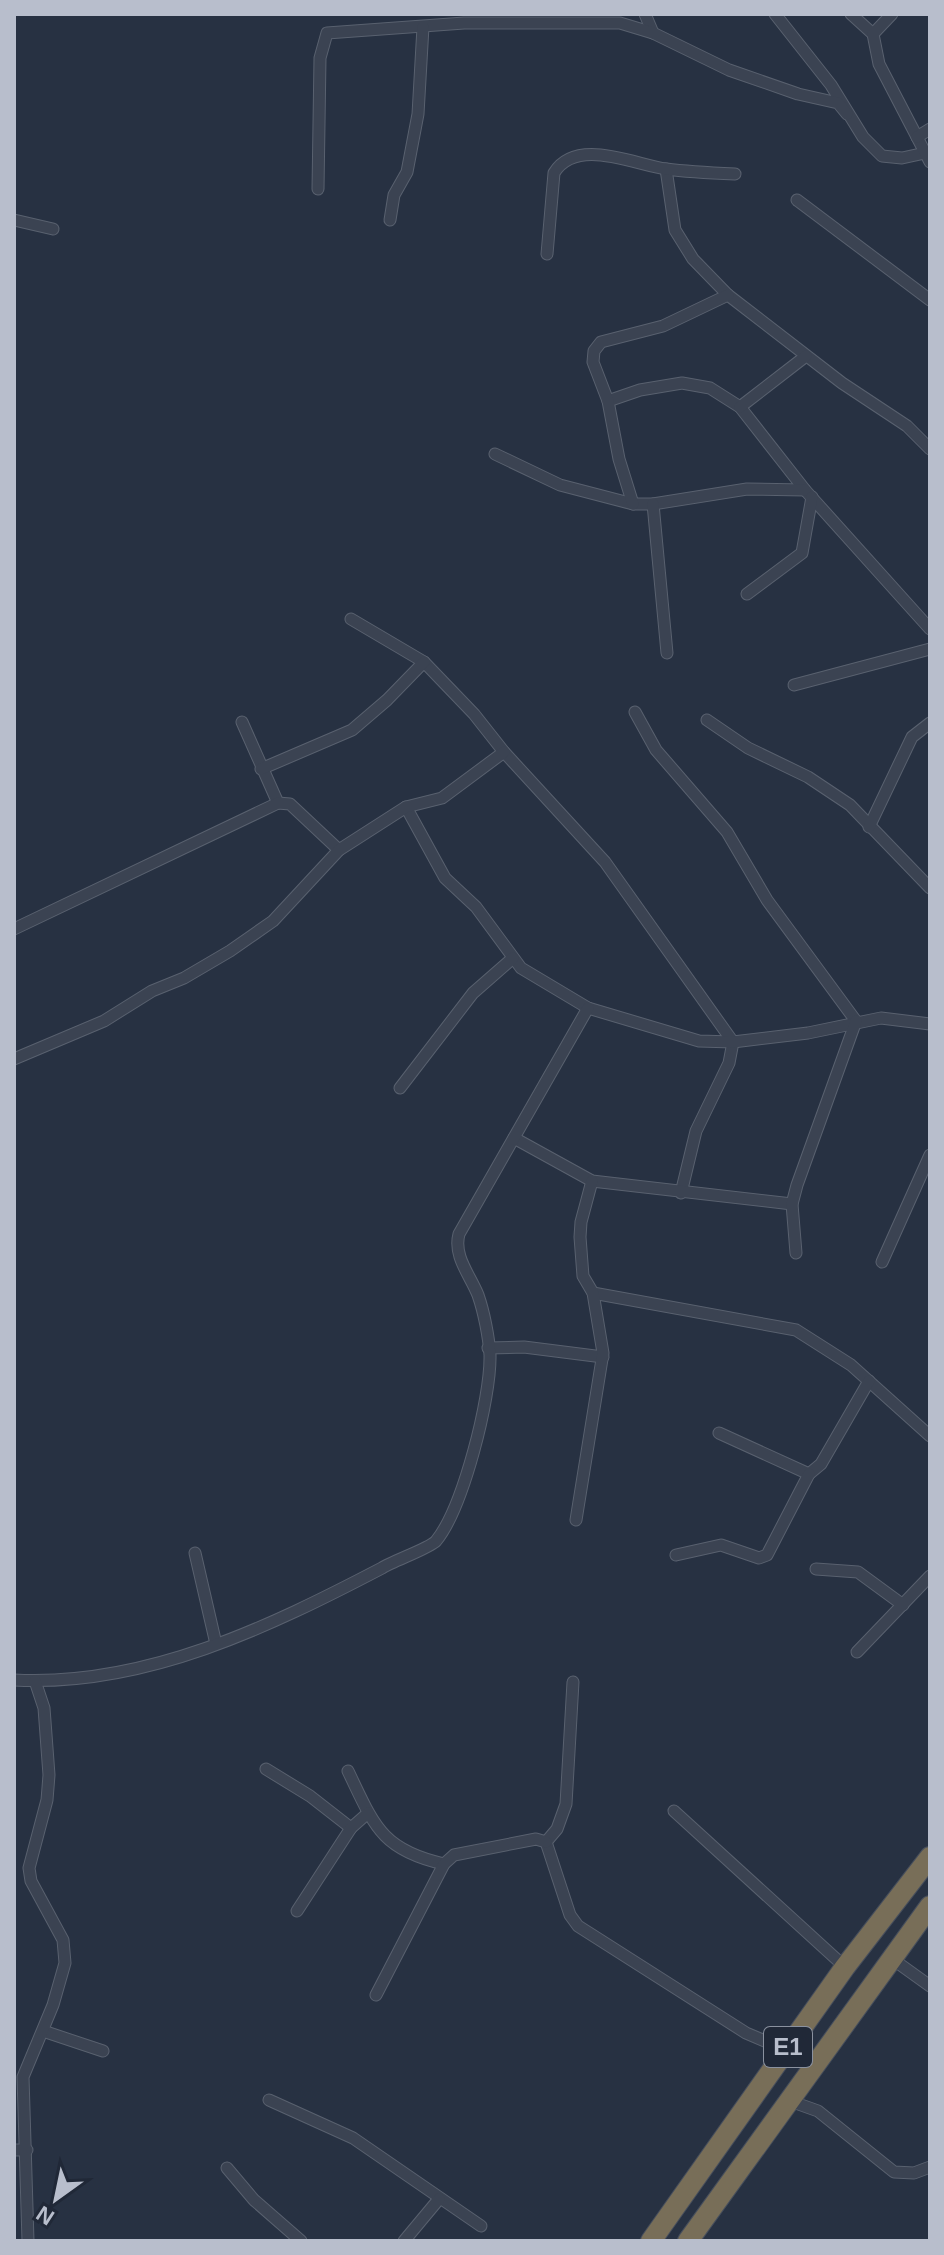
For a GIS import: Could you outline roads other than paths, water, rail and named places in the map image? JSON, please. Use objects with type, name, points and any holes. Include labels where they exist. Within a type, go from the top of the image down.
[{"type":"highway","name":"E1","points":[[651,2241],[845,1967],[930,1857]]},
{"type":"highway","name":"E1","points":[[688,2241],[930,1906]]},
{"type":"street","points":[[645,14],[653,33]]},
{"type":"street","points":[[775,14],[831,85],[847,114]]},
{"type":"street","points":[[318,189],[320,58],[327,33],[423,27],[463,18],[620,23],[653,33],[668,44],[729,70],[798,94],[838,103],[882,156],[928,158],[879,64],[873,34],[851,14]]},
{"type":"street","points":[[873,34],[892,14]]},
{"type":"street","points":[[390,220],[394,195],[407,172],[418,114],[423,27]]},
{"type":"street","points":[[917,137],[930,129]]},
{"type":"street","points":[[547,254],[554,173],[561,162],[574,157],[614,157],[666,169],[735,174]]},
{"type":"street","points":[[666,169],[675,230],[693,259],[728,295],[806,356],[907,426],[930,449]]},
{"type":"street","points":[[797,200],[930,300]]},
{"type":"street","points":[[14,220],[53,229]]},
{"type":"street","points":[[633,504],[619,459],[608,401],[593,362],[594,351],[601,342],[663,326],[728,295]]},
{"type":"street","points":[[740,407],[806,356]]},
{"type":"street","points":[[608,401],[640,390],[682,383],[710,388],[740,407],[808,493],[930,629]]},
{"type":"street","points":[[495,454],[560,485],[633,504],[653,504],[747,489],[808,493]]},
{"type":"street","points":[[747,594],[802,553],[808,493]]},
{"type":"street","points":[[653,504],[667,653]]},
{"type":"street","points":[[351,619],[424,662],[474,714],[504,752],[605,862],[733,1042],[729,1063],[696,1131],[681,1193]]},
{"type":"street","points":[[794,685],[930,649]]},
{"type":"street","points":[[261,769],[352,730],[424,662]]},
{"type":"street","points":[[635,712],[656,750],[727,832],[767,900],[856,1021]]},
{"type":"street","points":[[707,720],[748,748],[828,789],[850,805],[930,888]]},
{"type":"street","points":[[242,722],[278,803]]},
{"type":"street","points":[[869,827],[912,737],[930,723]]},
{"type":"street","points":[[14,1059],[104,1021],[152,991],[230,951],[273,921],[339,850],[406,807],[442,798],[504,752]]},
{"type":"street","points":[[14,929],[46,917],[212,832],[278,803],[290,804],[339,850]]},
{"type":"street","points":[[406,807],[439,871],[476,907],[513,958],[540,982],[588,1008],[699,1041],[733,1042],[808,1033],[856,1021],[892,1019],[930,1024]]},
{"type":"street","points":[[400,1088],[473,993],[513,958]]},
{"type":"street","points":[[14,1680],[54,1682],[132,1668],[259,1631],[435,1542],[463,1484],[477,1446],[488,1348],[479,1297],[456,1245],[459,1234],[588,1008]]},
{"type":"street","points":[[796,1253],[792,1204],[804,1159],[856,1021]]},
{"type":"street","points":[[514,1138],[592,1181],[792,1204]]},
{"type":"street","points":[[882,1262],[930,1155]]},
{"type":"street","points":[[576,1520],[588,1427],[603,1357],[593,1293],[583,1276],[580,1237],[592,1181]]},
{"type":"street","points":[[593,1293],[796,1330],[815,1339],[869,1381],[930,1436]]},
{"type":"street","points":[[488,1348],[524,1347],[603,1357]]},
{"type":"street","points":[[676,1555],[721,1545],[759,1558],[767,1555],[809,1474],[821,1464],[869,1381]]},
{"type":"street","points":[[719,1433],[809,1474]]},
{"type":"street","points":[[195,1553],[216,1644]]},
{"type":"street","points":[[816,1569],[858,1572],[903,1605]]},
{"type":"street","points":[[857,1652],[930,1576]]},
{"type":"street","points":[[28,2241],[25,2205],[27,2150],[21,2099],[23,2077],[43,2031],[65,1963],[63,1940],[31,1881],[29,1868],[49,1775],[44,1708],[35,1681]]},
{"type":"street","points":[[546,1842],[557,1829],[566,1804],[573,1682]]},
{"type":"street","points":[[266,1769],[351,1828]]},
{"type":"street","points":[[348,1771],[379,1831],[401,1851],[444,1864]]},
{"type":"street","points":[[674,1811],[845,1967]]},
{"type":"street","points":[[297,1911],[351,1828],[368,1813]]},
{"type":"street","points":[[376,1995],[444,1864],[454,1855],[536,1839],[546,1842]]},
{"type":"street","points":[[546,1842],[570,1915],[578,1926],[734,2026],[786,2050]]},
{"type":"street","points":[[890,1958],[930,1986]]},
{"type":"street","points":[[43,2031],[103,2051]]},
{"type":"street","points":[[269,2100],[353,2138],[481,2226]]},
{"type":"street","points":[[790,2101],[818,2111],[894,2172],[914,2173],[930,2167]]},
{"type":"street","points":[[14,2150],[27,2150]]},
{"type":"street","points":[[227,2168],[254,2200],[301,2241]]},
{"type":"street","points":[[404,2241],[439,2199]]}]
